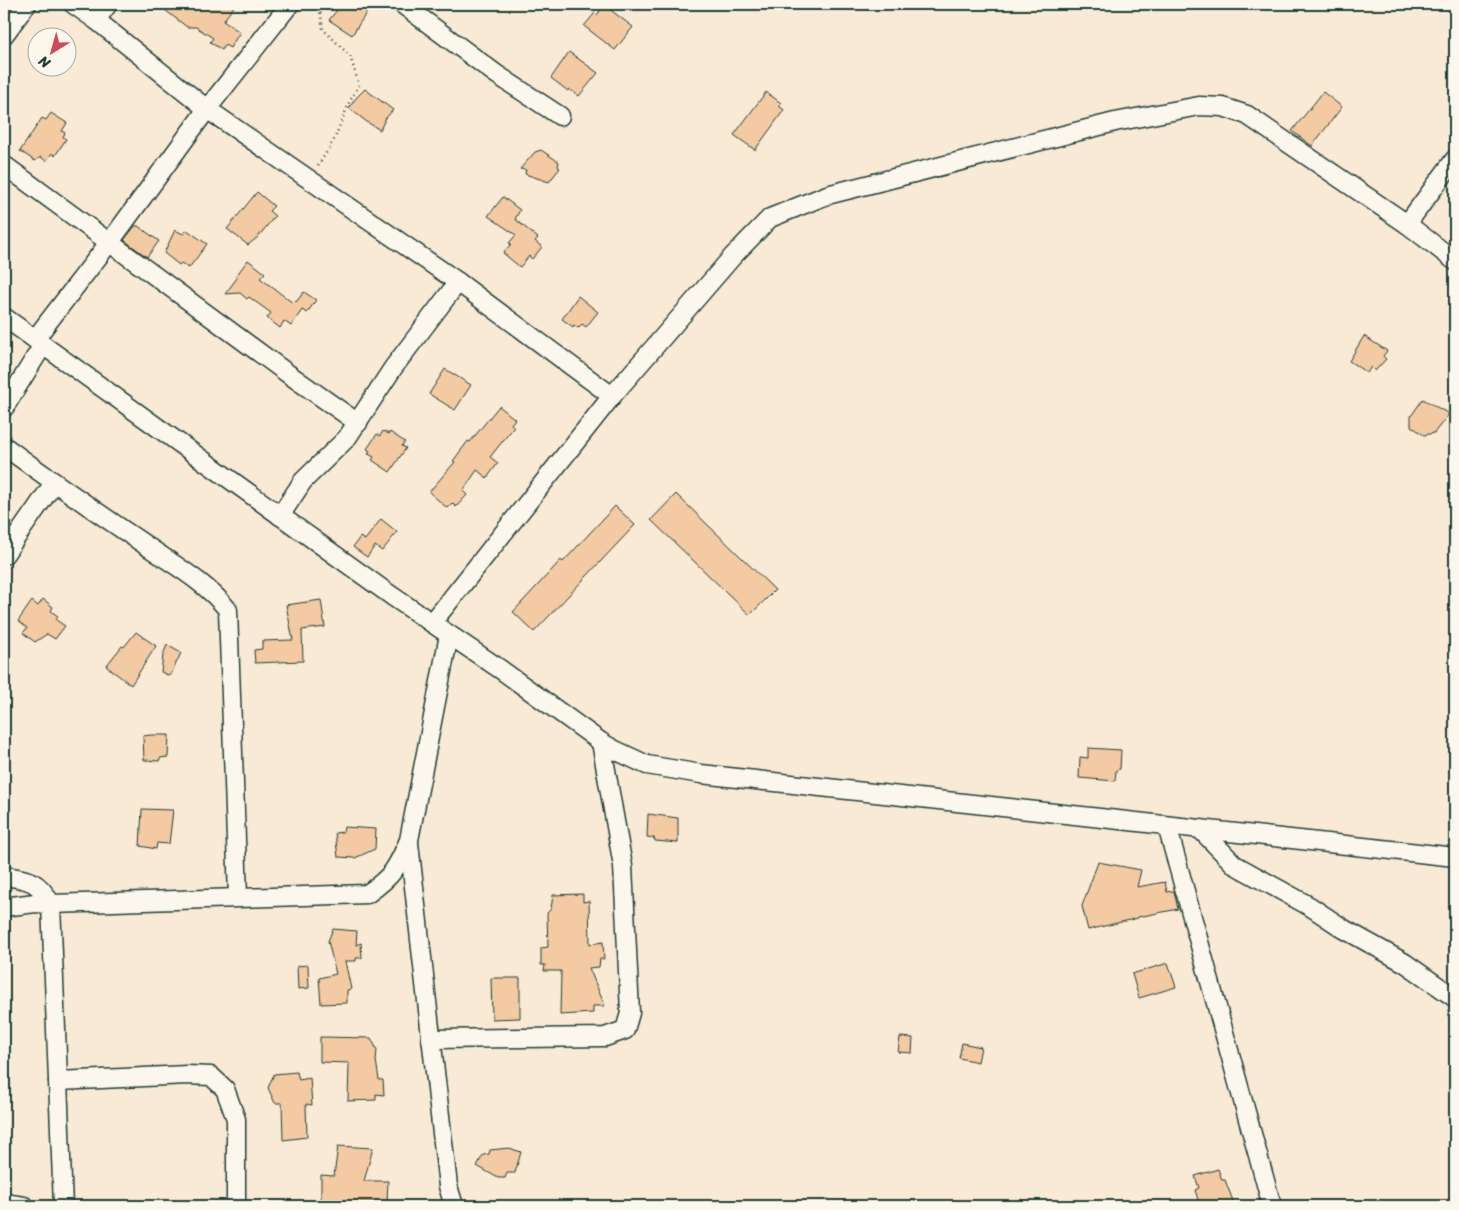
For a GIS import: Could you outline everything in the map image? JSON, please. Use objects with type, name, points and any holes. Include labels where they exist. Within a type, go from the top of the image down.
[{"type":"street","points":[[4,35],[27,4]]},
{"type":"street","points":[[73,4],[96,20],[207,109],[458,282],[612,396]]},
{"type":"street","points":[[96,20],[108,4]]},
{"type":"street","points":[[4,408],[39,342],[109,243],[207,109],[290,4]]},
{"type":"street","points":[[402,4],[496,74],[560,116]]},
{"type":"street","points":[[432,623],[612,396],[734,256],[770,218],[828,195],[1115,122],[1199,106],[1223,107],[1247,115],[1407,224],[1455,261]]},
{"type":"street","points":[[1407,224],[1455,159]]},
{"type":"street","points":[[4,165],[358,423]]},
{"type":"street","points":[[280,516],[303,481],[347,438],[393,368],[458,282]]},
{"type":"street","points":[[4,317],[392,596],[601,742],[647,765],[701,774],[1455,856]]},
{"type":"street","points":[[4,446],[54,483],[189,575],[220,600],[228,610],[238,897]]},
{"type":"street","points":[[4,556],[54,483]]},
{"type":"street","points":[[4,907],[35,904],[367,894],[386,881],[399,863],[409,840],[449,635]]},
{"type":"street","points":[[431,1039],[604,1037],[625,1030],[630,1013],[623,866],[601,742]]},
{"type":"street","points":[[1167,826],[1272,1206]]},
{"type":"street","points":[[1200,829],[1235,865],[1312,907],[1344,929],[1405,963],[1455,998]]},
{"type":"street","points":[[409,840],[448,1186],[454,1206]]},
{"type":"street","points":[[4,876],[23,878],[35,885],[43,890],[51,904],[63,1206]]},
{"type":"street","points":[[58,1081],[188,1075],[211,1076],[225,1089],[236,1119],[236,1206]]},
{"type":"street","points":[[4,1203],[24,1206]]},
{"type":"path","points":[[310,180],[334,140],[349,103],[359,85],[350,56],[322,29],[319,4]]},
{"type":"building","points":[[157,4],[236,4],[223,21],[240,32],[230,48],[225,45],[222,50],[210,42],[213,38],[196,27],[187,27]]},
{"type":"building","points":[[342,4],[355,4],[367,12],[352,35],[329,20]]},
{"type":"building","points":[[604,5],[633,27],[615,50],[584,26],[595,13],[597,15]]},
{"type":"building","points":[[569,52],[598,73],[579,96],[569,89],[568,91],[551,78]]},
{"type":"building","points":[[365,89],[393,110],[385,119],[380,130],[349,108]]},
{"type":"building","points":[[766,92],[781,103],[779,106],[784,110],[755,150],[734,135]]},
{"type":"building","points":[[1323,92],[1342,107],[1312,146],[1292,131]]},
{"type":"building","points":[[51,113],[67,123],[62,131],[65,133],[63,137],[66,139],[55,156],[52,153],[46,161],[41,157],[35,161],[20,151],[42,118],[46,120]]},
{"type":"building","points":[[541,150],[559,162],[558,167],[560,168],[549,182],[525,174],[526,170],[520,169],[535,152]]},
{"type":"building","points":[[257,192],[274,206],[269,211],[275,216],[258,237],[248,245],[227,229]]},
{"type":"building","points":[[503,197],[520,210],[515,219],[538,238],[535,241],[542,247],[532,259],[529,256],[520,267],[503,253],[516,235],[488,216]]},
{"type":"building","points":[[135,226],[138,226],[159,241],[147,257],[124,240]]},
{"type":"building","points":[[175,230],[183,234],[187,230],[207,244],[189,268],[181,263],[179,265],[164,253]]},
{"type":"building","points":[[248,260],[265,273],[260,278],[293,303],[304,292],[316,300],[307,313],[302,310],[291,326],[284,321],[280,328],[267,318],[271,313],[249,297],[247,299],[240,293],[225,294]]},
{"type":"building","points":[[578,296],[598,312],[586,327],[582,324],[578,328],[574,325],[573,327],[562,319]]},
{"type":"building","points":[[1364,336],[1387,351],[1383,356],[1386,359],[1375,371],[1371,367],[1367,373],[1349,361]]},
{"type":"building","points":[[445,369],[471,385],[455,410],[429,394]]},
{"type":"building","points":[[1423,399],[1449,414],[1434,433],[1424,435],[1411,426],[1411,416]]},
{"type":"building","points":[[499,406],[515,419],[511,424],[514,427],[490,457],[498,463],[487,478],[477,470],[463,491],[467,495],[456,507],[452,503],[447,508],[429,492],[455,462],[453,461],[468,441],[470,442]]},
{"type":"building","points":[[383,431],[389,434],[390,432],[405,442],[402,446],[406,448],[390,472],[372,460],[374,457],[368,454],[370,451],[367,449],[377,434],[380,436]]},
{"type":"building","points":[[676,494],[775,590],[750,615],[651,520]]},
{"type":"building","points":[[615,506],[635,525],[534,632],[513,612]]},
{"type":"building","points":[[381,519],[397,532],[382,551],[375,546],[367,557],[353,547],[360,537],[365,540]]},
{"type":"building","points":[[43,599],[53,607],[51,611],[58,616],[56,620],[65,626],[55,639],[47,634],[35,642],[23,633],[27,628],[18,621],[32,601],[38,606]]},
{"type":"building","points":[[321,600],[325,627],[302,630],[303,661],[255,663],[254,650],[262,649],[262,641],[293,640],[286,605]]},
{"type":"building","points":[[136,632],[156,646],[131,685],[106,666]]},
{"type":"building","points":[[167,645],[181,653],[170,676],[161,672],[163,655]]},
{"type":"building","points":[[169,735],[168,757],[160,758],[159,761],[144,760],[143,736]]},
{"type":"building","points":[[1088,748],[1121,750],[1120,769],[1116,770],[1115,781],[1079,778],[1080,757],[1088,758]]},
{"type":"building","points":[[142,809],[173,810],[169,844],[157,843],[156,849],[140,846]]},
{"type":"building","points":[[648,814],[678,818],[678,843],[655,841],[654,838],[647,837]]},
{"type":"building","points":[[344,827],[376,829],[375,849],[355,858],[338,857],[335,833],[343,832]]},
{"type":"building","points":[[1098,862],[1141,870],[1137,887],[1165,882],[1167,892],[1174,891],[1178,909],[1088,930],[1082,906]]},
{"type":"building","points":[[583,894],[583,902],[589,901],[590,944],[603,942],[604,959],[600,959],[599,967],[589,968],[605,1006],[593,1006],[593,1013],[560,1015],[561,971],[544,971],[545,965],[541,965],[541,948],[548,947],[547,913],[551,909],[553,895]]},
{"type":"building","points":[[333,929],[357,931],[356,945],[361,943],[362,958],[356,958],[356,961],[345,961],[351,989],[347,990],[347,1003],[321,1004],[319,978],[336,974],[328,941]]},
{"type":"building","points":[[1168,963],[1176,987],[1139,998],[1132,974]]},
{"type":"building","points":[[308,965],[309,988],[298,989],[297,966]]},
{"type":"building","points":[[491,978],[520,978],[520,1018],[492,1019]]},
{"type":"building","points":[[320,1037],[371,1038],[377,1050],[376,1060],[379,1080],[383,1080],[384,1095],[376,1094],[376,1100],[348,1101],[349,1063],[320,1062]]},
{"type":"building","points":[[900,1037],[913,1038],[912,1053],[898,1052]]},
{"type":"building","points":[[962,1043],[981,1047],[978,1062],[959,1058]]},
{"type":"building","points":[[297,1072],[299,1080],[310,1078],[312,1105],[306,1104],[307,1137],[283,1140],[282,1103],[275,1103],[268,1088],[274,1074]]},
{"type":"building","points":[[338,1146],[373,1148],[364,1181],[388,1181],[387,1202],[349,1203],[349,1206],[321,1206],[321,1175],[334,1176]]},
{"type":"building","points":[[509,1148],[521,1152],[515,1173],[507,1173],[505,1178],[498,1178],[477,1166],[483,1155],[489,1154],[490,1150]]},
{"type":"building","points":[[1218,1169],[1222,1180],[1225,1180],[1235,1206],[1200,1206],[1195,1190],[1199,1188],[1195,1176]]}]
